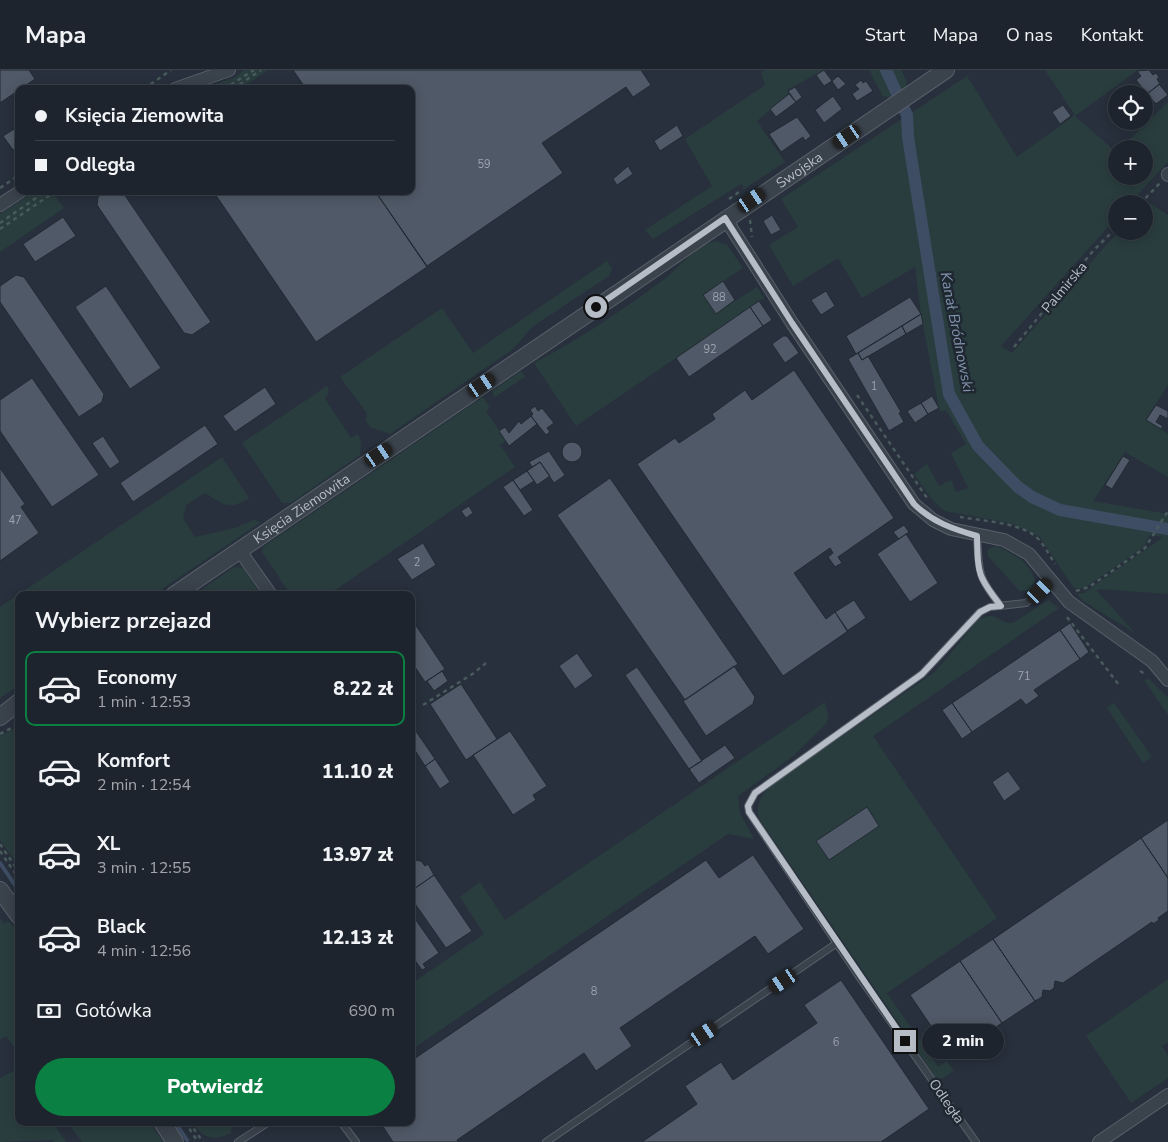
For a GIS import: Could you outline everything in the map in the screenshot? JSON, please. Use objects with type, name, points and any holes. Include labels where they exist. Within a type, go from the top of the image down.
[{"type":"street","points":[[186,85],[229,70]]},
{"type":"street","name":"Swojska","points":[[725,218],[946,70]]},
{"type":"street","points":[[0,206],[15,195]]},
{"type":"street","points":[[725,218],[792,323],[914,504],[933,520],[951,529],[977,536],[1004,540],[1029,554],[1051,580],[1152,661],[1168,680]]},
{"type":"street","name":"Księcia Ziemowita","points":[[180,591],[725,218]]},
{"type":"street","points":[[240,551],[268,591]]},
{"type":"street","points":[[0,712],[15,704]]},
{"type":"street","points":[[0,717],[15,705]]},
{"type":"street","points":[[0,886],[15,911]]},
{"type":"street","points":[[0,890],[15,911]]},
{"type":"street","points":[[1099,1142],[1168,1095]]},
{"type":"street","points":[[165,1126],[175,1142]]},
{"type":"lane","points":[[977,536],[977,563],[982,580],[1001,606],[1026,603],[1051,580]]},
{"type":"lane","name":"Odległa","points":[[976,1142],[837,943],[749,812],[749,801],[755,793],[922,674],[980,612],[990,607],[1001,606]]},
{"type":"lane","points":[[546,1142],[837,943]]},
{"type":"lane","points":[[238,1142],[263,1126]]},
{"type":"lane","points":[[344,1126],[356,1142]]},
{"type":"path","points":[[149,85],[170,70]]},
{"type":"path","points":[[230,85],[254,70]]},
{"type":"path","points":[[239,85],[261,70]]},
{"type":"path","points":[[1148,195],[1168,174]]},
{"type":"path","points":[[0,188],[15,178]]},
{"type":"path","points":[[0,223],[40,195]]},
{"type":"path","points":[[0,229],[50,195]]},
{"type":"path","points":[[749,220],[752,238]]},
{"type":"path","name":"Palmirska","points":[[1014,347],[1108,236]]},
{"type":"path","points":[[854,391],[930,503]]},
{"type":"path","points":[[1072,598],[1072,591],[1085,590],[1145,548],[1168,511]]},
{"type":"path","points":[[958,517],[995,523],[1034,536],[1042,543],[1057,567]]},
{"type":"path","points":[[1066,615],[1119,685]]},
{"type":"path","points":[[423,705],[474,673],[486,663]]},
{"type":"path","points":[[0,844],[15,866]]},
{"type":"path","points":[[0,851],[15,873]]},
{"type":"path","points":[[188,1126],[198,1142]]},
{"type":"path","points":[[192,1126],[203,1142]]},
{"type":"shaded area","points":[[244,70],[268,70],[246,85],[212,85],[234,78]]},
{"type":"shaded area","points":[[765,70],[824,70],[787,90],[789,94],[757,121],[785,162],[744,189],[741,184],[653,239],[645,230],[712,186],[685,139],[765,85],[761,72]]},
{"type":"shaded area","points":[[869,70],[901,70],[907,81],[906,87],[888,99],[886,96],[883,97]]},
{"type":"shaded area","points":[[1045,70],[1138,70],[1117,85],[1108,85],[1108,92],[1075,116],[1108,145],[1108,185],[1147,185],[1137,195],[1108,195],[1108,227],[1001,346],[1012,353],[1111,240],[1153,240],[1153,205],[1168,215],[1168,385],[1146,419],[1168,434],[1168,477],[1125,452],[1093,501],[1168,514],[1168,594],[1099,589],[1097,591],[1135,633],[1083,601],[1077,594],[1084,593],[1163,537],[1149,535],[1144,547],[1084,588],[1074,588],[1039,536],[1010,523],[945,511],[934,502],[914,474],[927,464],[939,486],[951,480],[956,492],[968,488],[951,453],[966,444],[946,410],[941,412],[939,408],[921,314],[915,267],[862,298],[838,258],[793,286],[769,245],[798,227],[781,199],[967,76],[1017,157],[1075,115]]},
{"type":"shaded area","points":[[1168,102],[1168,162],[1153,178],[1153,140],[1129,140],[1139,130],[1153,130],[1153,117]]},
{"type":"shaded area","points":[[29,195],[54,195],[64,208],[0,252],[0,214]]},
{"type":"shaded area","points":[[715,241],[727,245],[743,268],[704,294],[716,313],[757,287],[764,298],[576,426],[534,363],[584,335],[663,280],[694,252]]},
{"type":"shaded area","points":[[607,261],[612,269],[609,276],[532,327],[513,349],[390,434],[370,427],[366,421],[367,413],[340,377],[442,308],[473,353]]},
{"type":"shaded area","points":[[521,371],[525,377],[495,397],[492,391]]},
{"type":"shaded area","points":[[327,386],[329,391],[325,399],[351,438],[358,434],[361,442],[360,455],[291,503],[282,503],[242,443]]},
{"type":"shaded area","points":[[483,397],[490,407],[486,411],[506,441],[500,445],[515,467],[334,591],[288,591],[262,552],[263,547]]},
{"type":"shaded area","points":[[222,457],[249,498],[236,504],[227,505],[205,493],[186,505],[183,518],[195,537],[235,528],[254,520],[261,522],[159,591],[24,591]]},
{"type":"shaded area","points":[[996,546],[1020,559],[1029,569],[1035,581],[1030,590],[1020,591],[988,556],[988,549]]},
{"type":"shaded area","points":[[234,567],[243,568],[258,591],[200,591]]},
{"type":"shaded area","points":[[15,597],[15,688],[0,698],[0,607]]},
{"type":"shaded area","points":[[1048,600],[1059,608],[873,736],[997,918],[887,993],[938,1066],[947,1061],[954,1071],[938,1081],[760,820],[758,806],[761,798],[770,786],[935,672],[979,619],[990,616],[1004,622],[1013,623]]},
{"type":"shaded area","points":[[1149,679],[1168,698],[1168,715],[1144,680]]},
{"type":"shaded area","points":[[825,702],[828,715],[827,723],[792,757],[738,796],[740,813],[754,839],[728,834],[415,1047],[415,981],[484,934],[460,897],[480,882],[505,920]]},
{"type":"shaded area","points":[[1114,703],[1152,757],[1143,763],[1107,708]]},
{"type":"shaded area","points":[[15,728],[15,861],[0,840],[0,736]]},
{"type":"shaded area","points":[[0,918],[4,924],[8,921],[15,928],[15,1048],[6,1036],[0,1040]]},
{"type":"shaded area","points":[[1168,979],[1168,1042],[1162,1046],[1168,1056],[1168,1078],[1131,1103],[1086,1036]]},
{"type":"shaded area","points":[[15,1070],[15,1126],[55,1126],[66,1142],[54,1142],[53,1140],[0,1142],[0,1078]]},
{"type":"shaded area","points":[[70,1126],[152,1126],[163,1142],[82,1142]]},
{"type":"shaded area","points":[[194,1126],[232,1126],[231,1133],[214,1138],[205,1135]]},
{"type":"building","points":[[0,70],[29,70],[35,79],[26,85],[15,85],[15,93],[0,103]]},
{"type":"building","points":[[293,70],[641,70],[651,85],[633,97],[626,87],[542,143],[563,173],[427,266],[378,195],[415,195],[415,85],[303,85]]},
{"type":"building","points":[[824,70],[832,81],[824,86],[816,75]]},
{"type":"building","points":[[1149,70],[1153,75],[1156,73],[1160,84],[1153,89],[1153,85],[1140,85],[1136,80],[1141,76],[1137,71]]},
{"type":"building","points":[[838,76],[846,84],[838,90],[832,81]]},
{"type":"building","points":[[861,80],[863,83],[866,81],[873,91],[857,101],[852,94],[859,89],[855,85]]},
{"type":"building","points":[[1159,84],[1168,95],[1156,104],[1153,101],[1153,89]]},
{"type":"building","points":[[795,87],[802,97],[796,102],[788,91]]},
{"type":"building","points":[[789,94],[796,102],[776,117],[770,109]]},
{"type":"building","points":[[833,96],[842,109],[824,123],[815,110]]},
{"type":"building","points":[[1063,105],[1071,116],[1060,124],[1052,112]]},
{"type":"building","points":[[797,117],[811,136],[805,141],[803,137],[781,152],[769,134]]},
{"type":"building","points":[[677,125],[683,136],[660,151],[654,141]]},
{"type":"building","points":[[15,128],[15,149],[13,150],[3,136]]},
{"type":"building","points":[[628,166],[633,174],[617,185],[613,179]]},
{"type":"building","points":[[101,195],[125,195],[211,322],[192,335],[184,333],[97,205],[98,197]]},
{"type":"building","points":[[216,195],[378,195],[427,267],[316,342]]},
{"type":"building","points":[[772,215],[781,230],[771,235],[763,221]]},
{"type":"building","points":[[63,217],[76,236],[35,262],[23,244]]},
{"type":"building","points":[[16,275],[24,277],[104,394],[102,402],[79,417],[0,302],[0,286]]},
{"type":"building","points":[[723,281],[735,300],[716,314],[703,295]]},
{"type":"building","points":[[106,286],[161,368],[130,389],[75,307]]},
{"type":"building","points":[[826,291],[835,306],[821,315],[811,300]]},
{"type":"building","points":[[910,297],[921,314],[856,354],[846,336]]},
{"type":"building","points":[[759,301],[772,320],[763,326],[750,307]]},
{"type":"building","points":[[750,307],[763,326],[689,377],[676,358]]},
{"type":"building","points":[[921,314],[923,324],[906,334],[902,326]]},
{"type":"building","points":[[902,326],[906,334],[862,360],[858,353]]},
{"type":"building","points":[[783,336],[787,336],[799,353],[785,363],[772,344]]},
{"type":"building","points":[[858,353],[862,360],[868,356],[901,412],[899,413],[904,422],[889,431],[848,359]]},
{"type":"building","points":[[794,370],[894,518],[838,557],[842,563],[835,567],[828,557],[833,553],[830,548],[794,573],[826,619],[835,612],[848,631],[783,676],[637,464],[675,438],[679,443],[715,419],[712,414],[745,390],[752,400]]},
{"type":"building","points":[[32,378],[99,475],[52,507],[0,431],[0,400]]},
{"type":"building","points":[[265,387],[276,404],[235,432],[223,416]]},
{"type":"building","points":[[932,396],[939,408],[928,414],[921,403]]},
{"type":"building","points":[[921,403],[928,414],[915,423],[907,411]]},
{"type":"building","points":[[1156,405],[1168,411],[1168,419],[1160,415],[1156,422],[1163,426],[1161,429],[1146,420]]},
{"type":"building","points":[[535,406],[538,411],[542,408],[554,423],[547,428],[550,432],[546,435],[531,416],[533,414],[530,410]]},
{"type":"building","points":[[531,416],[537,424],[509,446],[499,431],[505,427],[509,433],[519,421],[521,424]]},
{"type":"building","points":[[205,425],[218,444],[133,502],[120,483]]},
{"type":"building","points":[[103,436],[120,462],[110,469],[92,443]]},
{"type":"building","points":[[568,442],[576,442],[582,448],[582,456],[576,462],[568,462],[562,456],[562,448]]},
{"type":"building","points":[[549,451],[565,475],[554,483],[540,462],[532,467],[529,462]]},
{"type":"building","points":[[1123,456],[1130,460],[1112,489],[1105,485]]},
{"type":"building","points":[[540,462],[550,476],[537,485],[527,471]]},
{"type":"building","points":[[0,468],[25,504],[21,507],[39,533],[0,561]]},
{"type":"building","points":[[527,471],[534,481],[520,490],[513,480]]},
{"type":"building","points":[[610,478],[738,664],[685,700],[557,515]]},
{"type":"building","points":[[513,480],[533,510],[524,516],[503,487]]},
{"type":"building","points":[[469,506],[473,513],[466,518],[461,511]]},
{"type":"building","points":[[904,525],[909,532],[899,539],[893,532]]},
{"type":"building","points":[[906,534],[938,583],[910,602],[877,554]]},
{"type":"building","points":[[423,543],[436,565],[412,580],[397,559]]},
{"type":"building","points":[[854,600],[866,618],[847,631],[835,612]]},
{"type":"building","points":[[1070,623],[1089,652],[1080,659],[1060,630]]},
{"type":"building","points":[[415,624],[445,669],[425,682],[415,667]]},
{"type":"building","points":[[1060,630],[1080,659],[1034,690],[1039,696],[1026,705],[1021,699],[972,732],[952,703]]},
{"type":"building","points":[[577,653],[593,676],[575,689],[559,666]]},
{"type":"building","points":[[734,666],[755,697],[753,704],[706,736],[683,701]]},
{"type":"building","points":[[637,667],[702,761],[689,769],[625,675]]},
{"type":"building","points":[[442,671],[448,681],[434,691],[427,681]]},
{"type":"building","points":[[461,684],[497,739],[466,760],[430,704]]},
{"type":"building","points":[[952,703],[972,732],[962,739],[942,710]]},
{"type":"building","points":[[415,730],[435,759],[425,766],[415,750]]},
{"type":"building","points":[[510,731],[547,786],[533,795],[536,800],[513,815],[473,755]]},
{"type":"building","points":[[725,745],[735,758],[699,783],[689,769]]},
{"type":"building","points":[[435,759],[450,782],[440,789],[425,766]]},
{"type":"building","points":[[1008,771],[1021,789],[1004,801],[992,782]]},
{"type":"building","points":[[867,807],[879,826],[829,860],[816,841]]},
{"type":"building","points":[[1168,820],[1168,878],[1141,838]]},
{"type":"building","points":[[1141,838],[1168,878],[1168,911],[1158,918],[1159,920],[1153,924],[1152,922],[1063,983],[1055,981],[1054,988],[1050,991],[1043,990],[1042,997],[1035,1001],[993,939]]},
{"type":"building","points":[[753,855],[804,929],[768,954],[755,936],[620,1028],[632,1046],[596,1071],[584,1053],[457,1140],[458,1142],[393,1142],[383,1126],[415,1126],[415,1058],[706,860],[719,878]]},
{"type":"building","points":[[415,860],[421,861],[425,866],[428,864],[434,875],[415,888]]},
{"type":"building","points":[[434,875],[472,931],[446,948],[415,904],[415,888]]},
{"type":"building","points":[[415,919],[439,953],[423,964],[426,968],[422,970],[415,960]]},
{"type":"building","points":[[993,939],[1035,1001],[1002,1023],[960,961]]},
{"type":"building","points":[[960,961],[1002,1023],[952,1057],[910,995]]},
{"type":"building","points":[[841,980],[929,1109],[881,1142],[642,1142],[697,1104],[685,1086],[721,1062],[733,1080],[817,1023],[804,1005]]},
{"type":"waterway","name":"Kanał Bródnowski","points":[[886,70],[907,115],[908,137],[949,394],[978,446],[1018,487],[1032,497],[1060,510],[1168,529]]},
{"type":"waterway","points":[[0,863],[15,885]]},
{"type":"waterway","points":[[178,1126],[187,1140]]},
{"type":"route","points":[[596,307],[725,218],[792,323],[914,504],[933,520],[951,529],[977,536],[977,563],[982,580],[1001,606],[990,607],[980,612],[922,674],[755,793],[748,806],[749,812],[860,978],[905,1041]]}]
